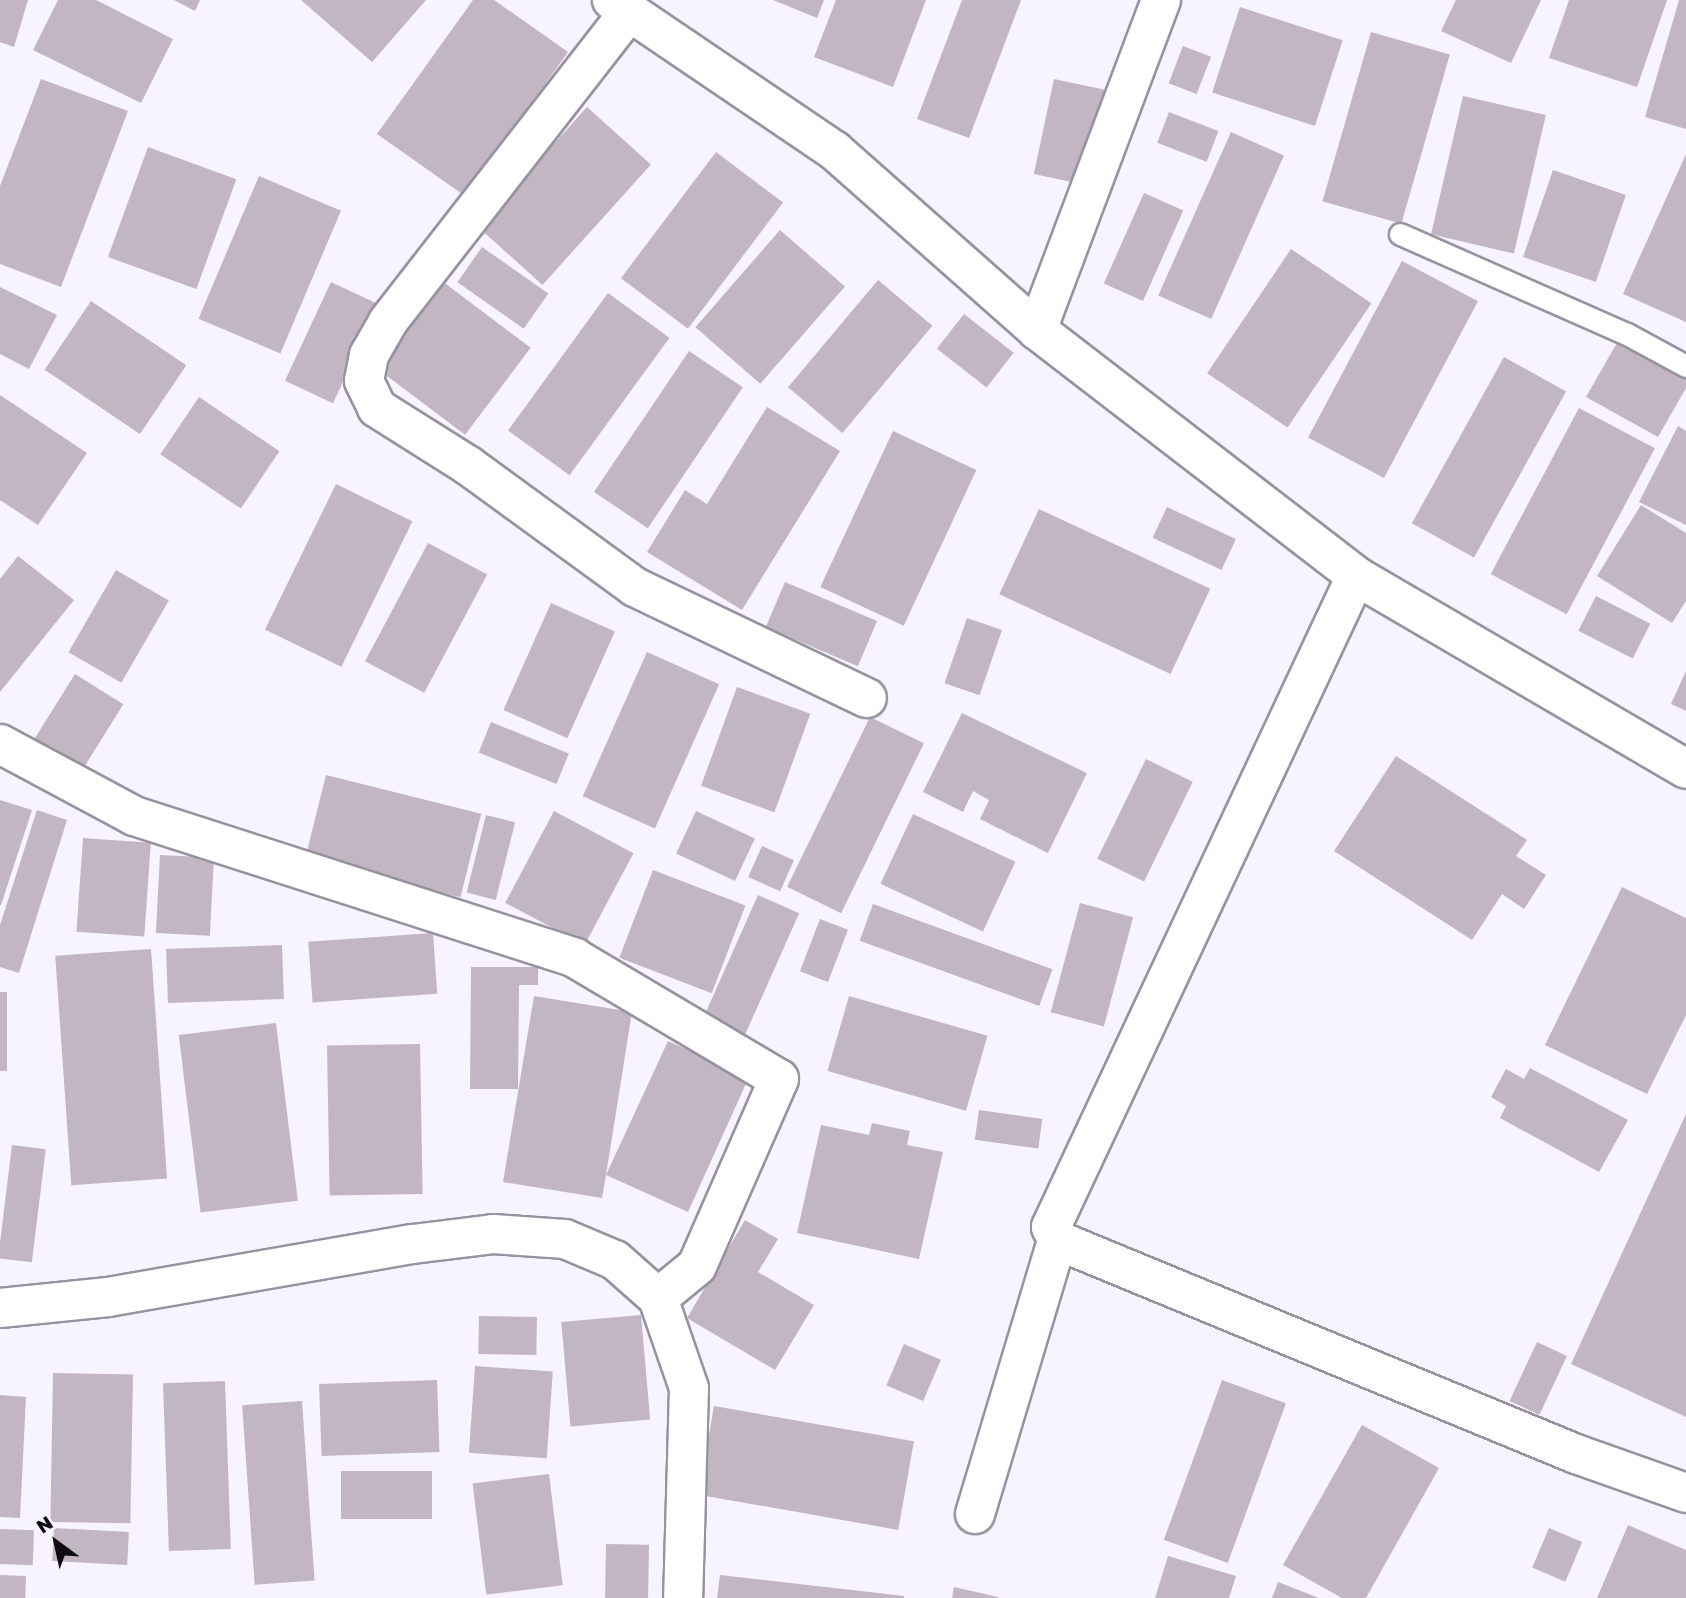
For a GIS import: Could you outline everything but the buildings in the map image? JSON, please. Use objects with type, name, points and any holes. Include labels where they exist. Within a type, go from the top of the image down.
[{"type":"street","points":[[1037,330],[1161,0]]},
{"type":"street","points":[[867,698],[635,587],[469,466],[377,408],[364,381],[369,355],[388,322],[621,6],[835,151],[1037,330],[1356,576],[1686,768]]},
{"type":"street","points":[[975,1514],[1057,1240],[1051,1227],[1356,576]]},
{"type":"street","points":[[0,744],[134,816],[575,958],[779,1079],[697,1266],[658,1297]]},
{"type":"street","points":[[0,1308],[108,1297],[494,1234],[565,1239],[615,1260],[658,1297],[689,1388],[683,1598]]},
{"type":"street","points":[[1057,1240],[1576,1454],[1686,1493]]},
{"type":"street","points":[[615,1260],[697,1266]]},
{"type":"lane","points":[[1400,234],[1627,334],[1686,366]]}]
